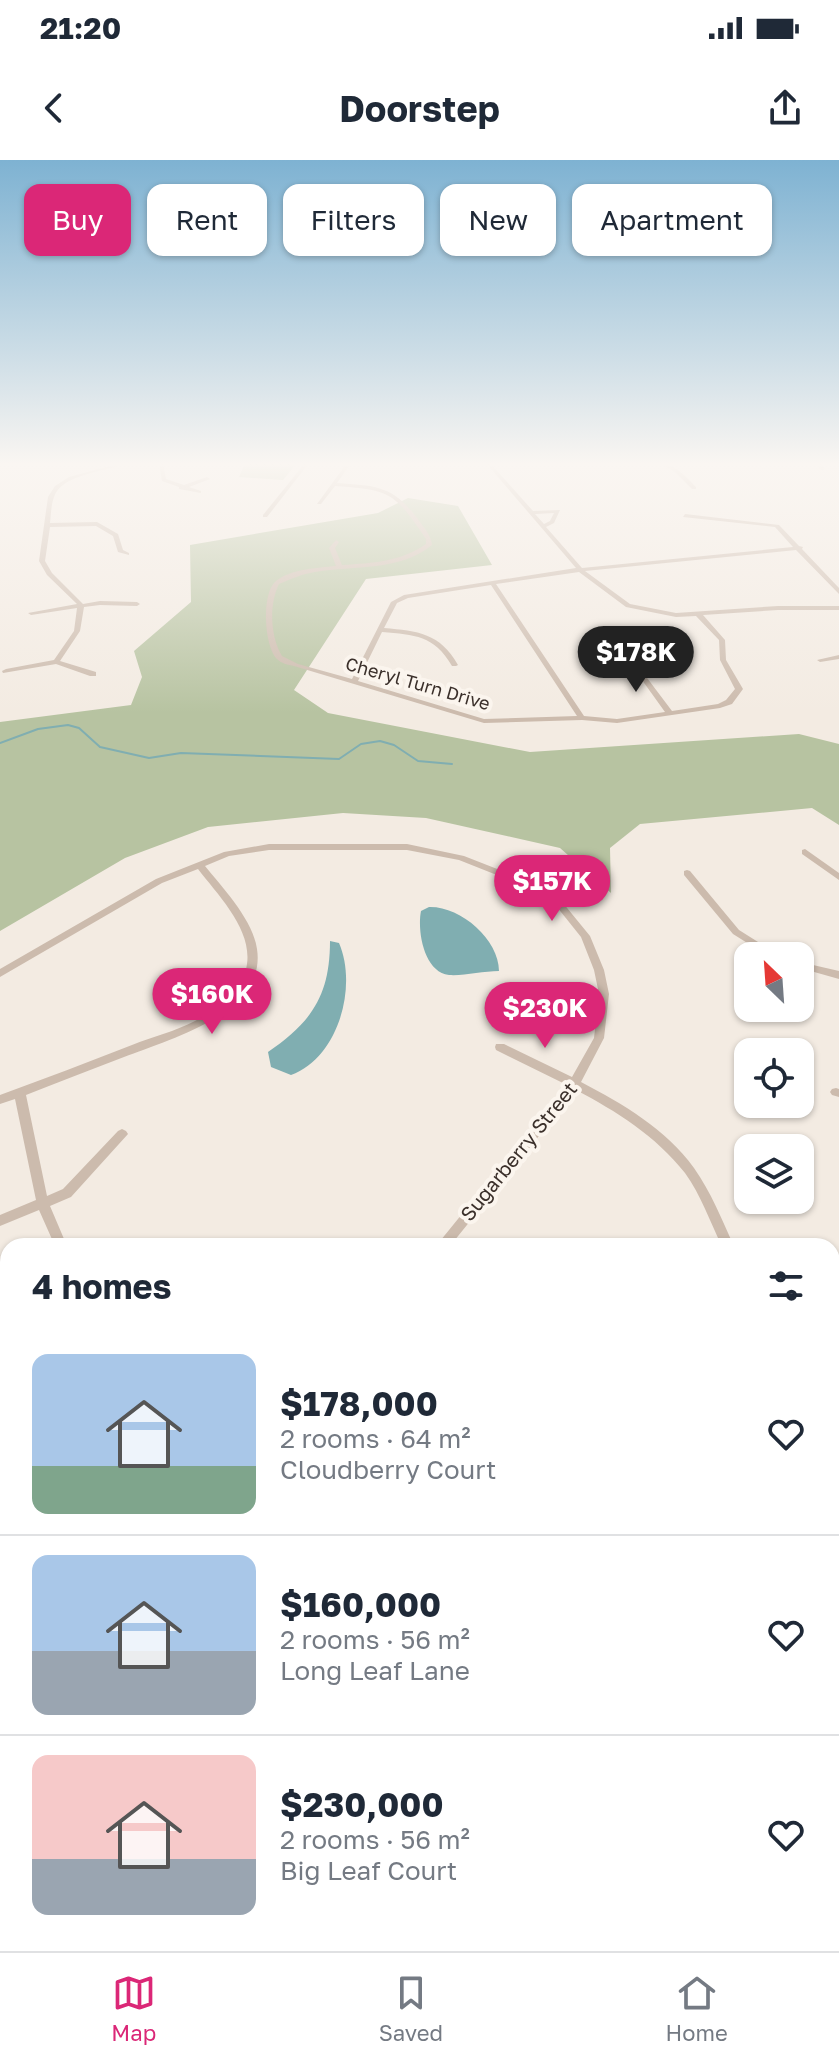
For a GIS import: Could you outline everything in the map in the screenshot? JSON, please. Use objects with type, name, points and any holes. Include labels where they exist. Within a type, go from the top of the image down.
[{"type":"street","points":[[44,547],[42,561],[49,574],[81,605]]},
{"type":"street","points":[[118,547],[127,554]]},
{"type":"street","points":[[333,547],[339,566],[405,559],[427,547]]},
{"type":"street","points":[[561,547],[596,586],[628,606],[665,614],[839,608]]},
{"type":"street","points":[[354,682],[394,602],[406,596],[581,570],[801,548],[839,592]]},
{"type":"street","name":"Cheryl Turn Drive","points":[[339,566],[285,578],[273,587],[269,599],[273,647],[279,657],[484,721],[582,718],[617,721],[720,706],[729,702],[739,689],[723,660],[722,640],[697,613]]},
{"type":"street","points":[[492,582],[582,718]]},
{"type":"street","points":[[31,613],[81,605],[137,604]]},
{"type":"street","points":[[56,662],[77,631],[81,605]]},
{"type":"street","points":[[379,630],[430,637],[448,650],[454,665]]},
{"type":"street","points":[[627,655],[671,714]]},
{"type":"street","points":[[820,660],[839,657]]},
{"type":"street","points":[[6,671],[56,662],[93,674]]},
{"type":"street","name":"Sugarberry Street","points":[[0,974],[159,881],[199,864],[269,847],[407,847],[461,858],[525,883],[560,905],[585,936],[599,970],[604,994],[599,1038],[574,1084],[449,1238]]},
{"type":"street","points":[[805,852],[839,877]]},
{"type":"street","points":[[0,1100],[20,1095],[198,1024],[214,1015],[240,990],[253,960],[250,933],[199,864]]},
{"type":"street","points":[[687,873],[736,932],[752,942]]},
{"type":"street","points":[[814,969],[839,975]]},
{"type":"street","points":[[500,1047],[574,1084],[634,1120],[676,1156],[700,1190],[724,1238]]},
{"type":"street","points":[[20,1095],[43,1204],[58,1238]]},
{"type":"street","points":[[0,1221],[67,1193],[82,1181],[122,1134]]},
{"type":"green space","points":[[190,547],[481,547],[492,565],[366,579],[294,690],[328,713],[530,752],[799,734],[839,744],[839,825],[812,808],[640,824],[610,848],[611,893],[560,848],[426,818],[343,813],[208,827],[125,858],[0,931],[0,722],[131,705],[142,677],[134,651],[191,602]]},
{"type":"water","points":[[429,907],[453,912],[476,927],[492,947],[499,971],[449,975],[434,967],[424,949],[420,929],[421,911]]},
{"type":"water","points":[[330,941],[339,943],[344,961],[345,1000],[340,1019],[321,1053],[291,1075],[271,1067],[268,1052],[296,1030],[316,1006],[326,977]]},
{"type":"waterway","points":[[0,743],[38,729],[68,725],[79,728],[100,747],[149,758],[181,753],[339,759],[361,744],[380,741],[394,745],[418,761],[452,764]]}]
